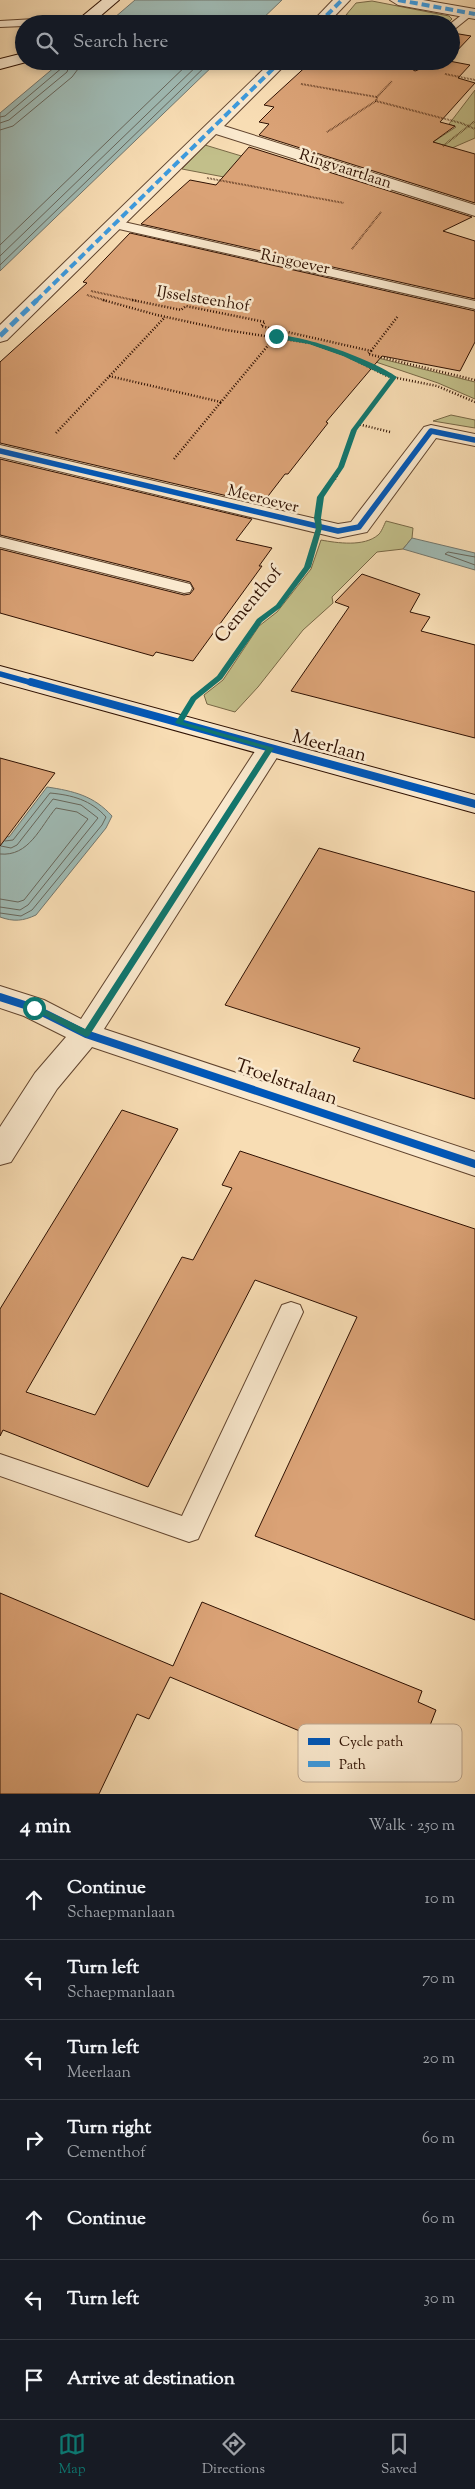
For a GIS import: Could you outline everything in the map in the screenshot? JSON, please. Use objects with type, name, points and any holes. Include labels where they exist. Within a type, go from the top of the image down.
[{"type":"street","points":[[93,15],[112,0]]},
{"type":"street","points":[[327,15],[342,0]]},
{"type":"street","points":[[398,0],[471,14]]},
{"type":"street","points":[[0,64],[15,60]]},
{"type":"street","points":[[0,336],[272,70]]},
{"type":"street","name":"Ringvaartlaan","points":[[214,128],[475,212]]},
{"type":"street","points":[[424,440],[431,431],[475,440]]},
{"type":"street","name":"Meeroever","points":[[0,451],[338,531],[359,527],[424,440]]},
{"type":"street","name":"Meerlaan","points":[[0,674],[475,804]]},
{"type":"street","points":[[0,1153],[46,1081],[86,1034],[270,748]]},
{"type":"street","name":"Troelstralaan","points":[[0,998],[34,1008],[86,1034],[475,1164]]},
{"type":"lane","points":[[460,22],[471,14]]},
{"type":"lane","points":[[0,24],[15,24]]},
{"type":"lane","name":"Ringoever","points":[[115,224],[334,271],[475,305]]},
{"type":"lane","points":[[0,542],[184,588]]},
{"type":"lane","points":[[0,1465],[189,1530],[290,1312]]},
{"type":"path","points":[[264,78],[377,97],[376,101]]},
{"type":"path","points":[[293,153],[376,101],[475,129]]},
{"type":"path","points":[[443,146],[470,127],[475,121]]},
{"type":"path","points":[[169,171],[352,205]]},
{"type":"path","points":[[334,271],[382,210],[376,209]]},
{"type":"path","points":[[52,286],[226,330],[276,336],[310,343],[345,355],[394,377],[437,386],[475,402]]},
{"type":"path","points":[[371,351],[418,291]]},
{"type":"path","points":[[54,435],[166,316]]},
{"type":"path","points":[[170,463],[276,336]]},
{"type":"path","points":[[109,376],[221,402]]},
{"type":"path","points":[[358,424],[424,440]]},
{"type":"shaded area","points":[[372,1],[444,15],[346,15],[356,3]]},
{"type":"shaded area","points":[[475,90],[475,138],[452,148],[433,142],[456,127],[449,124]]},
{"type":"shaded area","points":[[205,145],[344,187],[324,196],[182,169]]},
{"type":"shaded area","points":[[374,357],[475,382],[475,399],[438,383],[370,360]]},
{"type":"shaded area","points":[[451,415],[475,420],[475,428],[433,421]]},
{"type":"shaded area","points":[[386,521],[413,528],[412,538],[403,549],[377,552],[332,597],[333,603],[303,630],[258,687],[235,712],[207,704],[204,695],[223,680],[259,626],[277,612],[311,569],[321,540],[358,543],[372,539],[379,534]]},
{"type":"water","points":[[135,0],[282,0],[266,15],[118,15]]},
{"type":"water","points":[[51,70],[209,70],[0,271],[0,113]]},
{"type":"water","points":[[412,538],[475,553],[475,570],[403,549]]},
{"type":"water","points":[[47,787],[66,790],[91,799],[112,816],[106,828],[36,915],[18,920],[0,917],[0,834],[9,837]]},
{"type":"building","points":[[460,34],[471,36],[460,48]]},
{"type":"building","points":[[460,63],[470,65],[458,78],[475,83],[440,122],[455,126],[433,142],[475,154],[475,203],[259,135],[269,124],[259,122],[274,107],[264,105],[302,70],[460,70]]},
{"type":"building","points":[[249,147],[472,217],[443,231],[475,241],[475,299],[141,224],[190,180],[216,185]]},
{"type":"building","points":[[130,233],[475,311],[475,342],[460,371],[382,356],[326,422],[328,423],[262,504],[0,443],[0,362],[87,283],[83,282]]},
{"type":"building","points":[[0,459],[252,519],[236,540],[272,548],[259,566],[262,566],[193,661],[156,652],[153,656],[0,613],[0,549],[184,595],[190,594],[194,589],[190,582],[0,535]]},
{"type":"building","points":[[362,574],[420,594],[410,612],[430,617],[421,631],[475,645],[475,738],[291,691],[349,607],[335,602]]},
{"type":"building","points":[[0,758],[55,773],[0,846]]},
{"type":"building","points":[[319,848],[475,892],[475,1099],[353,1061],[360,1048],[225,1005]]},
{"type":"building","points":[[122,1110],[178,1129],[26,1392],[95,1415],[182,1257],[193,1260],[232,1188],[222,1185],[240,1151],[475,1229],[475,1620],[255,1536],[357,1317],[255,1280],[148,1487],[3,1430],[0,1436],[0,1309]]},
{"type":"building","points":[[0,1593],[173,1666],[202,1602],[422,1691],[418,1702],[436,1710],[431,1724],[298,1724],[298,1730],[170,1677],[149,1719],[137,1714],[99,1794],[0,1794]]},
{"type":"marked path","points":[[327,15],[342,0]]},
{"type":"marked path","points":[[398,0],[475,14]]},
{"type":"marked path","points":[[0,336],[272,70]]},
{"type":"cycle path","points":[[0,451],[338,531],[359,527],[431,431],[475,440]]},
{"type":"cycle path","points":[[0,674],[475,804]]},
{"type":"cycle path","points":[[0,997],[34,1008],[86,1034],[475,1164]]},
{"type":"route","points":[[34,1008],[86,1034],[270,748],[179,723],[193,699],[219,678],[240,646],[260,621],[278,606],[308,567],[319,528],[320,497],[325,488],[336,478],[354,430],[394,377],[387,376],[345,355],[310,343],[276,336]]}]
